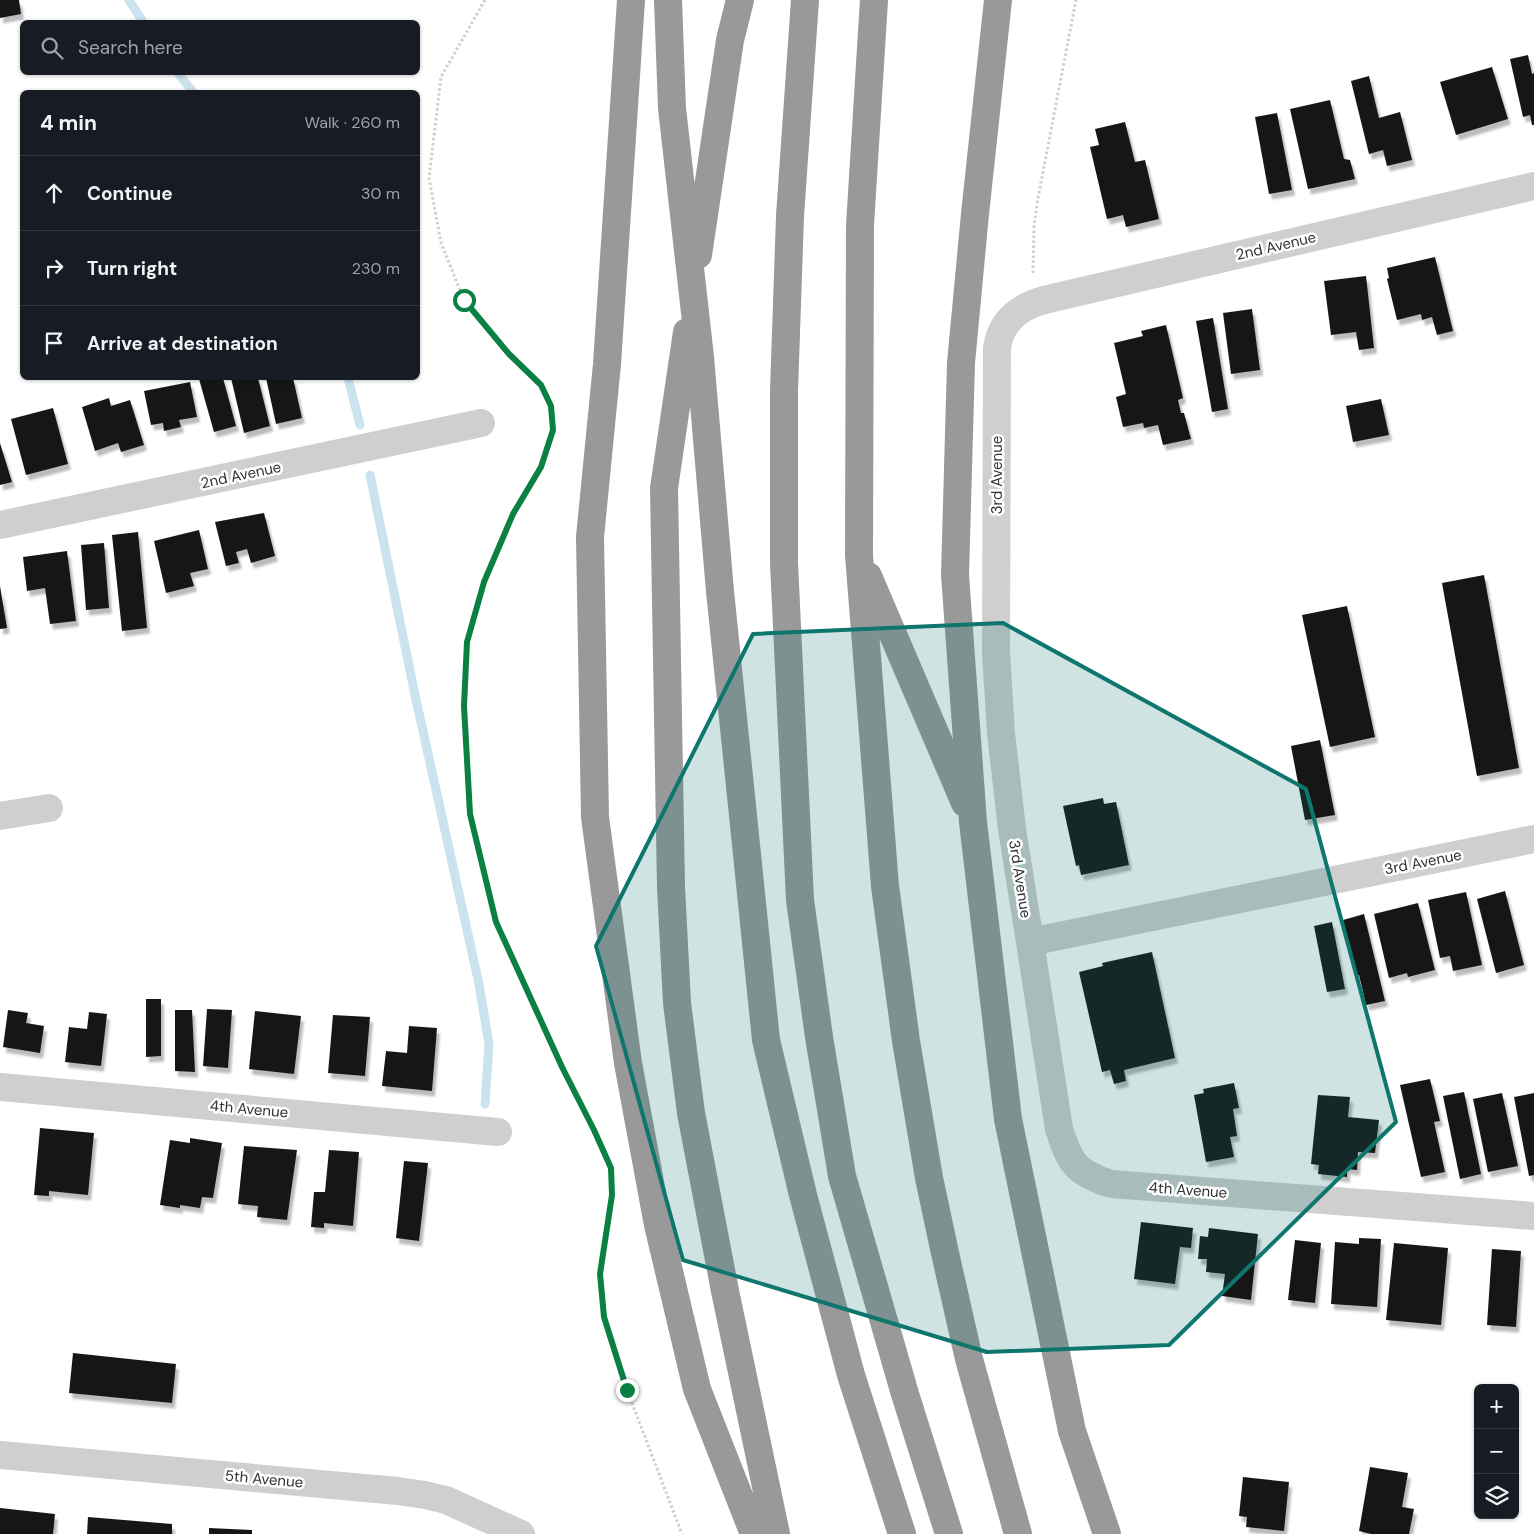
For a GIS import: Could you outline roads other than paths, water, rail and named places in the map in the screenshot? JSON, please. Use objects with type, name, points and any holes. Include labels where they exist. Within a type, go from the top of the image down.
[{"type":"highway","points":[[631,0],[607,364],[590,537],[595,817],[628,1063],[658,1225],[697,1389],[754,1534]]},
{"type":"highway","points":[[668,0],[672,108],[700,357],[720,591],[766,1040],[802,1195],[851,1375],[902,1534]]},
{"type":"highway","points":[[740,0],[730,40],[664,488],[671,887],[677,1003],[691,1113],[725,1291],[776,1534]]},
{"type":"highway","points":[[805,0],[790,216],[784,391],[784,563],[800,900],[819,1037],[842,1176],[905,1394],[949,1534]]},
{"type":"highway","points":[[874,0],[860,225],[859,555],[885,886],[906,1041],[929,1178],[969,1359],[1018,1534]]},
{"type":"highway","points":[[998,0],[961,363],[955,575],[973,822],[1008,1119],[1072,1431],[1107,1534]]},
{"type":"highway","points":[[859,555],[973,822]]},
{"type":"street","name":"2nd Avenue","points":[[1020,310],[1044,300],[1534,186]]},
{"type":"street","name":"3rd Avenue","points":[[1020,310],[1002,328],[997,348],[996,653],[1001,733],[1012,829],[1030,942],[1534,839]]},
{"type":"street","name":"2nd Avenue","points":[[0,525],[481,423]]},
{"type":"street","points":[[0,816],[49,808]]},
{"type":"street","name":"4th Avenue","points":[[1030,942],[1059,1129],[1066,1152],[1075,1165],[1092,1178],[1111,1184],[1534,1216]]},
{"type":"street","name":"4th Avenue","points":[[0,1087],[498,1132]]},
{"type":"street","name":"5th Avenue","points":[[0,1456],[378,1489],[425,1495],[446,1500],[520,1534]]},
{"type":"waterway","points":[[129,0],[142,20]]},
{"type":"waterway","points":[[179,75],[191,90]]},
{"type":"waterway","points":[[349,380],[360,425]]},
{"type":"waterway","points":[[370,475],[415,695],[479,984],[489,1044],[485,1104]]}]
